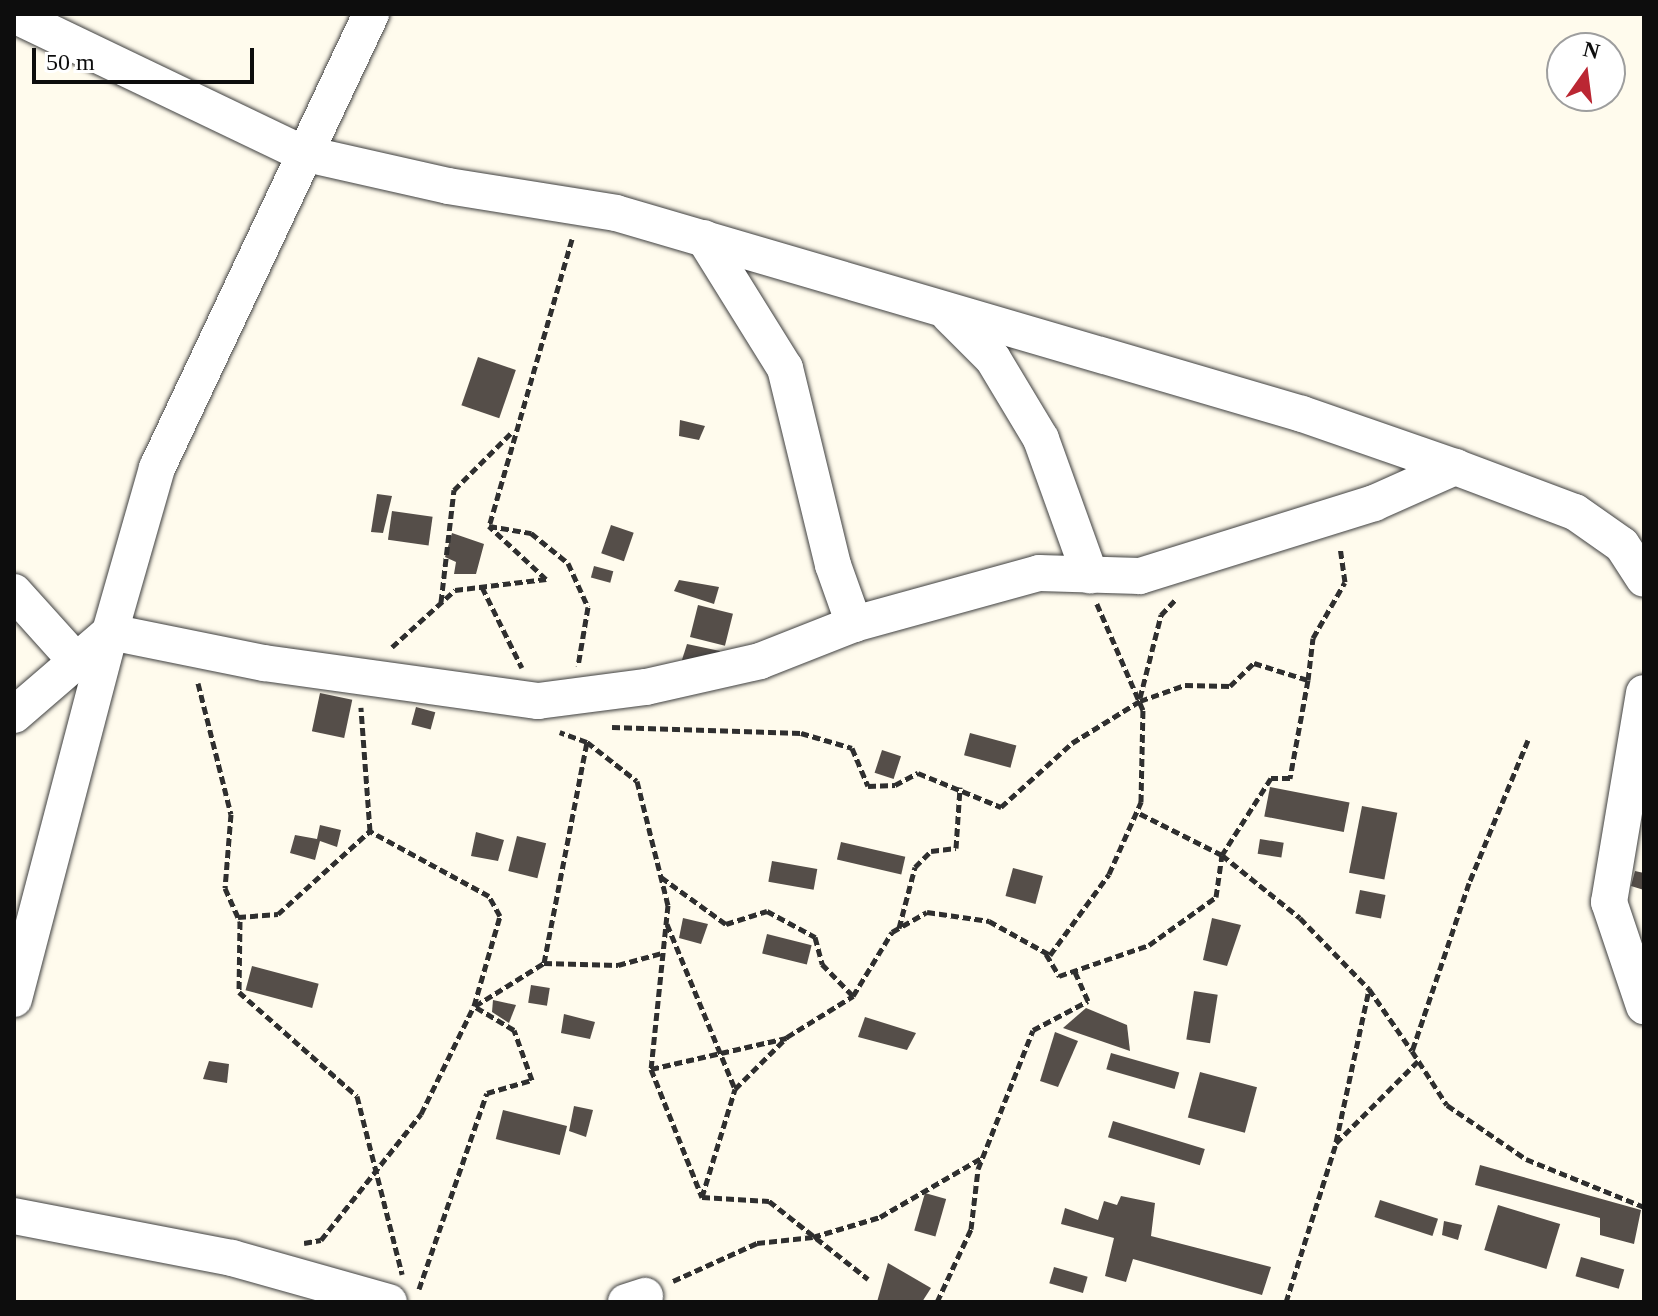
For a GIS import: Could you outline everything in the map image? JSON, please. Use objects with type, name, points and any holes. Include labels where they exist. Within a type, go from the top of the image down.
[{"type":"street","points":[[14,999],[110,632],[157,468],[302,153],[371,14]]},
{"type":"street","points":[[14,15],[302,153],[448,186],[583,206],[704,238],[948,314],[1302,414],[1575,512],[1622,545],[1644,579]]},
{"type":"street","points":[[704,238],[785,368],[833,565],[854,624]]},
{"type":"street","points":[[948,314],[993,359],[1041,439],[1087,574]]},
{"type":"street","points":[[110,632],[359,676],[538,701],[580,712],[760,661],[854,624],[1039,573],[1140,576],[1336,516],[1455,467]]},
{"type":"street","points":[[14,592],[77,662]]},
{"type":"street","points":[[14,715],[110,632]]},
{"type":"street","points":[[1644,693],[1609,902],[1644,1006]]},
{"type":"street","points":[[14,1216],[232,1258],[331,1294],[397,1295]]},
{"type":"path","points":[[489,526],[512,432],[583,206]]},
{"type":"path","points":[[441,602],[454,490],[512,432]]},
{"type":"path","points":[[1045,953],[1059,976],[1149,945],[1216,897],[1222,855],[1271,778],[1290,778],[1313,638],[1345,582],[1336,516]]},
{"type":"path","points":[[370,831],[359,676],[455,590],[546,579],[489,526]]},
{"type":"path","points":[[489,526],[531,533],[568,563],[588,607],[580,712],[556,730]]},
{"type":"path","points":[[1087,574],[1140,701]]},
{"type":"path","points":[[899,928],[927,912],[989,921],[1050,955],[1109,874],[1137,812],[1140,701],[1161,615],[1180,594]]},
{"type":"path","points":[[187,648],[231,814],[225,888],[238,917],[239,992],[357,1096],[397,1295]]},
{"type":"path","points":[[603,726],[801,733],[852,748],[868,786],[895,785],[918,773],[960,787],[1001,807],[1072,743],[1140,701],[1185,685],[1230,686],[1254,663],[1308,680]]},
{"type":"path","points":[[556,730],[580,712]]},
{"type":"path","points":[[556,730],[587,742],[637,781],[659,876],[666,923],[735,1089]]},
{"type":"path","points":[[1412,1051],[1469,883],[1528,740]]},
{"type":"path","points":[[544,963],[587,742]]},
{"type":"path","points":[[702,1197],[735,1089],[787,1037],[853,996],[899,928],[915,867],[931,851],[956,848],[960,787]]},
{"type":"path","points":[[1137,812],[1222,855],[1300,918],[1369,989],[1447,1105],[1526,1159],[1644,1207]]},
{"type":"path","points":[[238,917],[278,914],[306,882],[370,831]]},
{"type":"path","points":[[291,1246],[321,1240],[421,1114],[474,1006],[500,916],[489,896],[370,831]]},
{"type":"path","points":[[659,876],[726,924],[767,911],[815,937],[822,964],[853,996]]},
{"type":"path","points":[[666,923],[651,1069],[702,1197]]},
{"type":"path","points":[[474,1006],[544,963],[618,965],[662,953]]},
{"type":"path","points":[[937,1302],[971,1229],[984,1157],[1033,1030],[1088,1001],[1074,970]]},
{"type":"path","points":[[1286,1302],[1336,1143],[1369,989]]},
{"type":"path","points":[[415,1302],[487,1093],[532,1080],[514,1030],[474,1006]]},
{"type":"path","points":[[651,1069],[787,1037]]},
{"type":"path","points":[[1336,1143],[1418,1061]]},
{"type":"path","points":[[636,1299],[757,1243],[813,1237],[880,1217],[984,1157]]},
{"type":"path","points":[[702,1197],[769,1201],[868,1279]]},
{"type":"building","points":[[478,357],[516,370],[499,418],[461,405]]},
{"type":"building","points":[[680,420],[705,426],[699,440],[679,436]]},
{"type":"building","points":[[377,494],[392,496],[383,533],[371,532]]},
{"type":"building","points":[[392,511],[433,517],[429,545],[388,540]]},
{"type":"building","points":[[611,525],[634,533],[624,561],[601,553]]},
{"type":"building","points":[[452,533],[484,544],[476,574],[454,574],[456,562],[445,557]]},
{"type":"building","points":[[594,566],[613,571],[610,583],[591,578]]},
{"type":"building","points":[[679,580],[719,587],[714,604],[674,591]]},
{"type":"building","points":[[698,605],[733,614],[725,646],[690,637]]},
{"type":"building","points":[[687,644],[720,651],[718,662],[681,663]]},
{"type":"building","points":[[320,693],[352,700],[344,738],[312,731]]},
{"type":"building","points":[[416,707],[435,712],[431,730],[411,724]]},
{"type":"building","points":[[970,733],[1016,745],[1010,768],[964,755]]},
{"type":"building","points":[[882,750],[901,756],[894,779],[875,773]]},
{"type":"building","points":[[1270,787],[1350,802],[1344,832],[1264,816]]},
{"type":"building","points":[[1362,806],[1397,813],[1384,880],[1349,873]]},
{"type":"building","points":[[320,825],[341,830],[337,847],[320,841],[315,860],[290,853],[295,835],[317,839]]},
{"type":"building","points":[[476,832],[504,840],[498,861],[471,856]]},
{"type":"building","points":[[517,836],[546,843],[537,878],[508,871]]},
{"type":"building","points":[[1260,839],[1284,843],[1281,858],[1258,854]]},
{"type":"building","points":[[841,842],[905,857],[901,874],[837,860]]},
{"type":"building","points":[[772,861],[817,869],[814,890],[768,882]]},
{"type":"building","points":[[1013,868],[1043,876],[1035,904],[1005,896]]},
{"type":"building","points":[[1635,871],[1644,873],[1644,890],[1631,886]]},
{"type":"building","points":[[1360,890],[1386,895],[1381,919],[1355,914]]},
{"type":"building","points":[[683,918],[708,924],[701,944],[679,938]]},
{"type":"building","points":[[1212,918],[1241,925],[1227,966],[1203,960]]},
{"type":"building","points":[[767,934],[812,945],[807,965],[762,953]]},
{"type":"building","points":[[252,966],[319,984],[312,1008],[246,990]]},
{"type":"building","points":[[531,985],[550,988],[547,1006],[528,1003]]},
{"type":"building","points":[[1194,991],[1218,995],[1210,1043],[1186,1039]]},
{"type":"building","points":[[493,1000],[516,1005],[509,1023],[492,1012]]},
{"type":"building","points":[[1086,1008],[1127,1025],[1130,1051],[1063,1028]]},
{"type":"building","points":[[564,1014],[595,1022],[590,1039],[561,1033]]},
{"type":"building","points":[[865,1017],[916,1033],[907,1050],[858,1037]]},
{"type":"building","points":[[1055,1032],[1078,1041],[1058,1087],[1040,1081]]},
{"type":"building","points":[[1111,1053],[1179,1073],[1175,1089],[1106,1069]]},
{"type":"building","points":[[209,1061],[229,1064],[227,1083],[203,1079]]},
{"type":"building","points":[[1200,1072],[1257,1087],[1245,1133],[1188,1117]]},
{"type":"building","points":[[574,1106],[593,1110],[586,1137],[569,1131]]},
{"type":"building","points":[[503,1110],[567,1126],[560,1155],[496,1139]]},
{"type":"building","points":[[1113,1121],[1205,1149],[1200,1165],[1108,1137]]},
{"type":"building","points":[[1480,1165],[1641,1210],[1634,1244],[1600,1235],[1600,1218],[1475,1185]]},
{"type":"building","points":[[925,1193],[946,1199],[935,1237],[914,1230]]},
{"type":"building","points":[[1121,1196],[1155,1203],[1151,1236],[1271,1267],[1262,1295],[1133,1259],[1126,1282],[1105,1276],[1114,1238],[1061,1224],[1065,1208],[1098,1220],[1104,1201],[1117,1205]]},
{"type":"building","points":[[1380,1200],[1438,1219],[1432,1236],[1374,1217]]},
{"type":"building","points":[[1498,1205],[1560,1224],[1546,1269],[1484,1250]]},
{"type":"building","points":[[1444,1221],[1462,1225],[1458,1240],[1442,1235]]},
{"type":"building","points":[[1581,1257],[1624,1269],[1619,1289],[1575,1276]]},
{"type":"building","points":[[888,1263],[931,1288],[922,1302],[877,1302]]},
{"type":"building","points":[[1054,1267],[1088,1277],[1083,1293],[1049,1283]]}]
